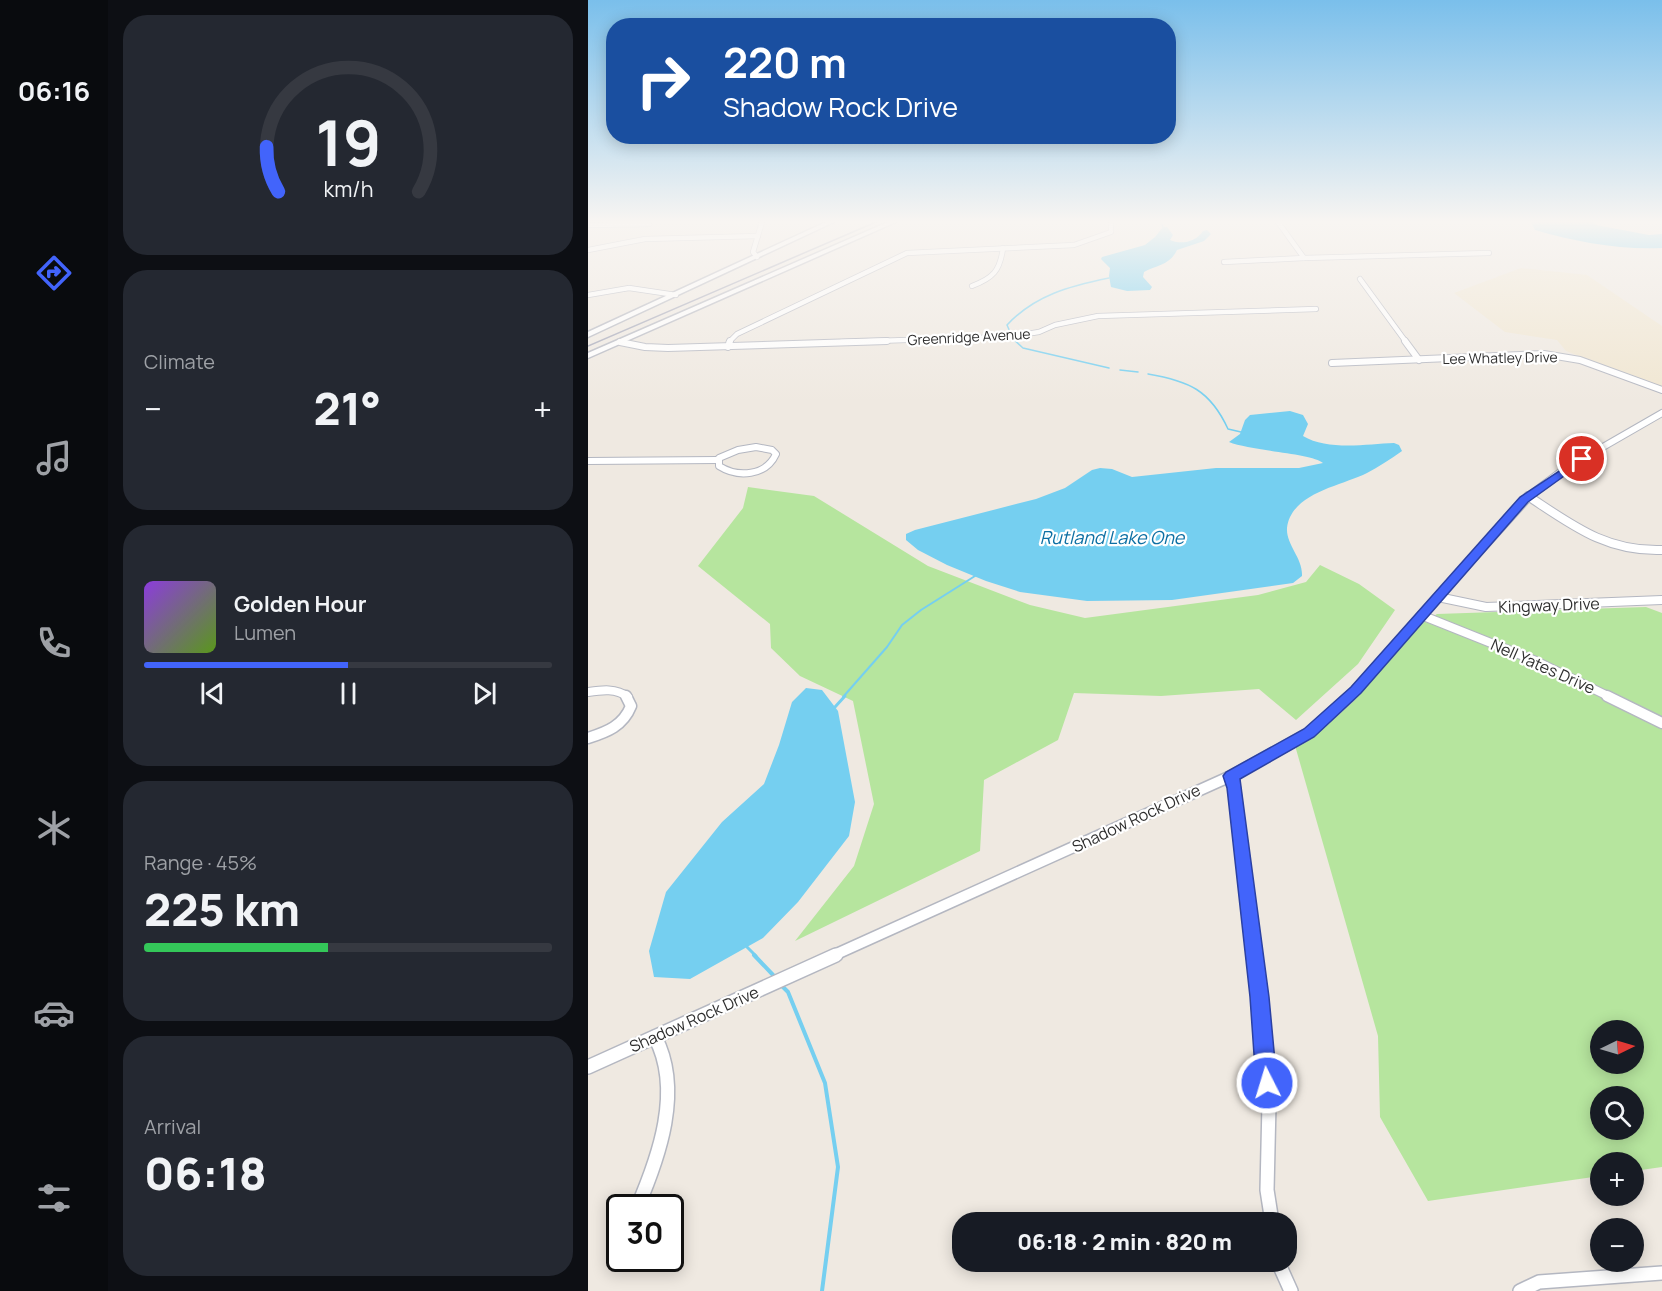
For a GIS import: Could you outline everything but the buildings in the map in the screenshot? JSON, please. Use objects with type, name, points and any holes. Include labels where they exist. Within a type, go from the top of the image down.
[{"type":"main road","points":[[588,335],[703,282]]},
{"type":"main road","points":[[588,356],[756,282]]},
{"type":"street","points":[[728,347],[728,343],[737,334],[847,282]]},
{"type":"street","points":[[972,286],[980,282]]},
{"type":"street","points":[[1362,282],[1419,360]]},
{"type":"street","points":[[588,295],[629,288],[676,295]]},
{"type":"street","name":"Greenridge Avenue","points":[[620,342],[645,347],[728,347],[1006,337],[1039,332],[1055,325],[1098,316],[1316,309]]},
{"type":"street","name":"Lee Whatley Drive","points":[[1332,363],[1557,356],[1594,364],[1662,390]]},
{"type":"street","name":"Shadow Rock Drive","points":[[588,1067],[1231,776],[1309,733],[1356,690],[1528,496],[1563,470],[1662,413]]},
{"type":"street","points":[[588,461],[718,460],[743,448],[764,448],[776,454],[771,465],[747,473],[725,471],[719,466],[718,460]]},
{"type":"street","points":[[1528,496],[1608,545],[1630,551],[1662,550]]},
{"type":"street","name":"Kingway Drive","points":[[1438,597],[1486,607],[1662,600]]},
{"type":"street","name":"Nell Yates Drive","points":[[1421,615],[1536,661],[1662,723]]},
{"type":"street","points":[[588,692],[612,690],[622,692],[629,697],[632,704],[625,720],[616,727],[588,738]]},
{"type":"street","points":[[1231,776],[1235,788],[1260,997],[1269,1104],[1267,1190],[1270,1212]]},
{"type":"street","points":[[643,1194],[661,1135],[667,1091],[665,1058],[655,1037]]},
{"type":"street","points":[[1282,1272],[1291,1291]]},
{"type":"street","points":[[1520,1291],[1539,1282],[1662,1274]]},
{"type":"shaded area","points":[[1483,282],[1598,282],[1662,326],[1662,388],[1566,351],[1557,340],[1505,332],[1454,293]]},
{"type":"green space","points":[[748,487],[814,496],[928,566],[1030,605],[1085,618],[1258,595],[1306,582],[1320,565],[1359,584],[1395,610],[1358,664],[1296,720],[1259,689],[1161,696],[1074,693],[1058,740],[984,780],[980,851],[795,941],[854,866],[874,804],[853,701],[800,676],[771,648],[770,624],[698,566],[743,508]]},
{"type":"green space","points":[[1646,607],[1662,613],[1662,1167],[1644,1170],[1644,1152],[1590,1152],[1590,1177],[1428,1201],[1380,1117],[1378,1036],[1294,742],[1339,703],[1407,633],[1437,614]]},
{"type":"water","points":[[1110,282],[1148,282],[1152,287],[1150,290],[1127,291],[1111,287]]},
{"type":"water","name":"Rutland Lake One","points":[[1290,411],[1303,415],[1308,424],[1303,436],[1313,441],[1348,446],[1394,443],[1399,445],[1402,451],[1367,473],[1319,492],[1298,506],[1287,528],[1289,540],[1302,569],[1302,576],[1293,583],[1172,600],[1087,601],[1020,592],[986,581],[947,565],[918,550],[906,540],[906,534],[915,530],[1036,499],[1065,488],[1092,470],[1100,468],[1112,469],[1132,477],[1216,468],[1299,468],[1323,463],[1307,457],[1229,442],[1240,434],[1245,420],[1250,415]]},
{"type":"water","points":[[806,688],[822,690],[838,711],[855,802],[849,836],[798,902],[763,938],[690,979],[654,977],[649,951],[666,892],[722,822],[764,784],[792,702]]},
{"type":"waterway","points":[[1011,334],[1007,325],[1029,306],[1054,293],[1089,282]]},
{"type":"waterway","points":[[1012,338],[1023,348],[1109,368]]},
{"type":"waterway","points":[[1120,370],[1138,372]]},
{"type":"waterway","points":[[1148,374],[1175,380],[1197,390],[1214,405],[1228,429],[1241,432]]},
{"type":"waterway","points":[[843,697],[887,647],[902,625],[921,610],[975,576]]},
{"type":"waterway","points":[[835,707],[845,696]]},
{"type":"waterway","points":[[747,947],[756,956]]},
{"type":"waterway","points":[[754,955],[774,976]]},
{"type":"waterway","points":[[781,985],[788,992],[825,1083],[838,1167],[822,1291]]},
{"type":"railway","points":[[588,346],[736,282]]},
{"type":"route","points":[[1267,1083],[1260,997],[1235,788],[1231,776],[1309,733],[1356,690],[1524,499],[1582,459]]}]
